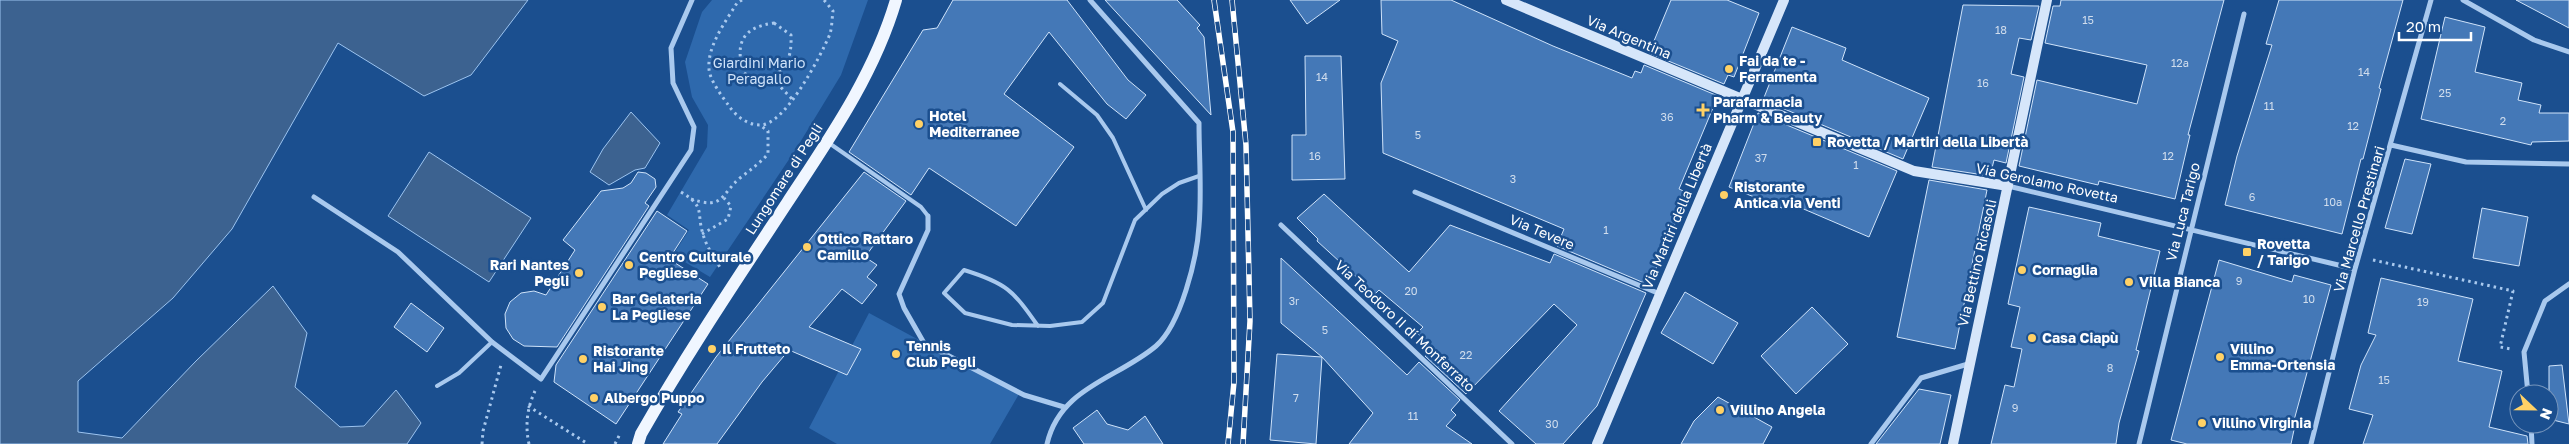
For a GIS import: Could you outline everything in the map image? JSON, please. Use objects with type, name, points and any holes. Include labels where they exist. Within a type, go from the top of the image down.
[{"type":"main road","name":"Lungomare di Pegli","points":[[638,444],[641,434],[673,377],[861,86],[887,30],[896,0]]},
{"type":"street","points":[[314,197],[398,252],[492,342],[541,380],[667,184],[691,150],[694,127],[673,83],[671,48],[692,0]]},
{"type":"street","points":[[1047,444],[1050,428],[1064,407],[1088,389],[1157,346],[1176,319],[1187,287],[1199,227],[1199,124],[1090,0]]},
{"type":"street","name":"Via Argentina","points":[[1506,0],[1741,99]]},
{"type":"street","name":"Via Martiri della Libertà","points":[[1597,444],[1784,0]]},
{"type":"street","name":"Via Bettino Ricasoli","points":[[1953,444],[1968,364],[2047,0]]},
{"type":"street","name":"Via Marcello Prestinari","points":[[2311,444],[2355,269],[2431,0]]},
{"type":"street","points":[[2463,0],[2534,40],[2569,52]]},
{"type":"street","name":"Via Luca Tarigo","points":[[2139,444],[2244,14]]},
{"type":"street","name":"Via Gerolamo Rovetta","points":[[1741,99],[1914,171],[2008,186],[2355,269]]},
{"type":"street","points":[[2391,145],[2466,162],[2569,164]]},
{"type":"street","name":"Via Tevere","points":[[1415,192],[1660,294]]},
{"type":"street","points":[[928,216],[928,230],[899,294],[904,308],[924,343],[1024,394],[1064,407]]},
{"type":"street","name":"Via Teodoro II di Monferrato","points":[[1281,225],[1512,444]]},
{"type":"street","points":[[2527,384],[2524,352],[2546,301],[2569,284]]},
{"type":"street","points":[[1871,444],[1921,378],[1968,364]]},
{"type":"lane","points":[[1060,84],[1097,115],[1113,138],[1146,210]]},
{"type":"lane","points":[[827,141],[920,207],[928,216]]},
{"type":"lane","points":[[1038,326],[1016,295],[991,279],[964,270],[944,293],[965,313],[1012,325],[1038,326],[1082,322],[1103,303],[1135,220],[1162,194],[1179,183],[1199,176]]},
{"type":"lane","points":[[437,386],[459,373],[492,342]]},
{"type":"path","points":[[667,184],[691,199],[707,204],[724,198],[739,178],[757,166],[768,154],[768,131],[760,125],[736,117],[721,95],[709,69],[715,38],[736,1],[742,0]]},
{"type":"path","points":[[760,125],[776,121],[793,100],[830,32],[833,11],[824,0]]},
{"type":"path","points":[[774,23],[791,35],[791,53],[782,69],[772,78],[758,81],[744,73],[739,57],[743,39],[756,25],[774,23]]},
{"type":"path","points":[[772,78],[793,100]]},
{"type":"path","points":[[702,234],[728,219],[731,206],[724,198]]},
{"type":"path","points":[[691,199],[701,211],[702,234],[722,271]]},
{"type":"path","points":[[2359,256],[2512,291],[2500,347],[2524,352]]},
{"type":"path","points":[[482,444],[497,372],[506,354]]},
{"type":"path","points":[[529,444],[527,435],[528,406],[541,380]]},
{"type":"path","points":[[528,406],[588,444]]},
{"type":"path","points":[[615,444],[621,431]]},
{"type":"green space","name":"Giardini Mario Peragallo","points":[[712,0],[868,0],[841,75],[796,149],[710,277],[673,255],[689,230],[667,215],[707,147],[708,125],[692,97],[685,62],[702,12]]},
{"type":"green space","name":"Tennis Club Pegli","points":[[869,313],[1019,394],[990,444],[837,444],[809,428]]},
{"type":"shaded area","points":[[0,0],[528,0],[471,75],[424,96],[338,43],[232,229],[173,298],[78,381],[78,432],[122,438],[196,361],[273,286],[307,333],[295,387],[340,427],[364,426],[396,390],[421,423],[407,444],[0,444]]},
{"type":"shaded area","points":[[631,112],[660,143],[645,168],[635,170],[609,185],[590,172],[603,149]]},
{"type":"shaded area","points":[[429,152],[531,218],[489,282],[388,216]]},
{"type":"building","points":[[953,0],[1067,0],[1128,80],[1146,95],[1126,119],[1107,104],[1049,32],[1004,94],[1074,147],[1016,226],[929,168],[911,195],[849,152],[923,30],[937,28]]},
{"type":"building","points":[[1105,0],[1177,0],[1200,25],[1197,28],[1204,37],[1211,115]]},
{"type":"building","points":[[1290,0],[1340,0],[1307,24]]},
{"type":"building","points":[[1381,0],[1451,0],[1553,46],[1632,78],[1635,71],[1641,73],[1644,65],[1718,96],[1679,189],[1688,193],[1649,285],[1557,246],[1564,229],[1383,153],[1381,83],[1398,41],[1382,34]]},
{"type":"building","points":[[1671,0],[1727,0],[1759,13],[1734,77],[1728,75],[1724,84],[1649,53]]},
{"type":"building","points":[[2061,0],[2224,0],[2188,135],[2190,135],[2175,199],[2099,181],[2098,185],[2019,166],[2037,80],[2137,104],[2147,65],[2045,43],[2053,6],[2060,6]]},
{"type":"building","points":[[2279,0],[2403,0],[2342,234],[2225,205],[2237,156],[2272,45],[2266,44]]},
{"type":"building","points":[[2516,0],[2569,0],[2569,28]]},
{"type":"building","points":[[1963,5],[2039,6],[2031,40],[2019,38],[2011,74],[2024,77],[2006,163],[1994,160],[1990,176],[1932,167]]},
{"type":"building","points":[[2445,17],[2485,27],[2475,72],[2522,83],[2518,100],[2541,105],[2539,113],[2569,113],[2569,141],[2532,142],[2531,145],[2421,119]]},
{"type":"building","points":[[1792,27],[1846,48],[1842,60],[1929,98],[1903,159],[1763,100]]},
{"type":"building","points":[[1305,56],[1341,56],[1345,179],[1292,180],[1292,135],[1306,135]]},
{"type":"building","points":[[1758,113],[1897,171],[1869,237],[1785,201],[1782,208],[1729,187]]},
{"type":"building","points":[[2405,159],[2431,164],[2412,234],[2385,228]]},
{"type":"building","name":"Rari Nantes Pegli","points":[[638,172],[646,173],[655,179],[656,187],[645,203],[649,206],[557,347],[524,346],[513,339],[506,328],[505,314],[510,302],[521,293],[534,291],[546,295],[575,250],[563,240],[601,191],[623,188],[631,183]]},
{"type":"building","points":[[864,172],[906,201],[865,257],[877,265],[867,277],[877,285],[862,304],[842,289],[809,327],[861,349],[847,375],[789,350],[762,382],[717,444],[663,444],[682,414],[678,412],[716,357]]},
{"type":"building","points":[[1929,180],[1987,190],[1955,349],[1897,337]]},
{"type":"building","points":[[1324,194],[1409,272],[1450,225],[1550,263],[1554,254],[1646,293],[1597,406],[1563,444],[1536,444],[1499,411],[1577,325],[1554,304],[1466,394],[1425,356],[1432,348],[1417,333],[1423,327],[1379,290],[1375,294],[1317,241],[1318,239],[1297,218]]},
{"type":"building","points":[[2029,207],[2101,223],[2098,236],[2160,251],[2136,350],[2139,351],[2119,423],[2116,444],[1991,444],[2005,385],[2014,387],[2022,349],[2011,347],[2020,307],[2008,304]]},
{"type":"building","points":[[2482,208],[2528,217],[2519,266],[2473,258]]},
{"type":"building","points":[[657,211],[687,231],[669,259],[708,284],[616,424],[554,382],[556,365]]},
{"type":"building","points":[[1281,258],[1407,375],[1419,362],[1460,400],[1451,410],[1456,415],[1446,426],[1472,444],[1349,444],[1373,413],[1322,357],[1281,323]]},
{"type":"building","points":[[2219,260],[2292,282],[2294,275],[2331,285],[2293,424],[2295,425],[2291,444],[2187,444],[2171,440]]},
{"type":"building","points":[[2381,278],[2473,299],[2458,361],[2502,371],[2489,427],[2509,432],[2509,434],[2527,436],[2528,444],[2363,444],[2373,415],[2349,409],[2361,365],[2376,335],[2368,333]]},
{"type":"building","points":[[1685,292],[1738,323],[1713,364],[1661,333]]},
{"type":"building","points":[[411,303],[444,328],[427,352],[394,327]]},
{"type":"building","points":[[1812,307],[1848,344],[1796,394],[1761,356]]},
{"type":"building","points":[[1277,354],[1322,357],[1316,444],[1270,440]]},
{"type":"building","points":[[2562,365],[2569,424],[2559,422],[2559,384],[2549,384],[2549,366]]},
{"type":"building","points":[[1919,389],[1951,395],[1940,444],[1876,444]]},
{"type":"building","name":"Villino Angela","points":[[1718,397],[1772,427],[1763,444],[1681,444],[1694,421]]},
{"type":"building","points":[[1097,410],[1107,424],[1128,430],[1145,416],[1163,444],[1084,444],[1073,428]]},
{"type":"railway","points":[[1214,0],[1233,132],[1234,382],[1228,444]]},
{"type":"railway","points":[[1232,0],[1246,145],[1250,321],[1243,444]]},
{"type":"place","name":"Fai da te - Ferramenta","points":[[1729,69]]},
{"type":"place","name":"Parafarmacia Pharm & Beauty","points":[[1703,110]]},
{"type":"place","name":"Hotel Mediterranee","points":[[919,124]]},
{"type":"place","name":"Rovetta / Martiri della Libertà","points":[[1817,142]]},
{"type":"place","name":"Ristorante Antica via Venti","points":[[1724,195]]},
{"type":"place","name":"Ottico Rattaro Camillo","points":[[807,247]]},
{"type":"place","name":"Rovetta / Tarigo","points":[[2247,252]]},
{"type":"place","name":"Centro Culturale Pegliese","points":[[629,265]]},
{"type":"place","name":"Cornaglia","points":[[2022,270]]},
{"type":"place","name":"Rari Nantes Pegli","points":[[579,273]]},
{"type":"place","name":"Villa Bianca","points":[[2129,282]]},
{"type":"place","name":"Bar Gelateria La Pegliese","points":[[602,307]]},
{"type":"place","name":"Casa Ciapù","points":[[2032,338]]},
{"type":"place","name":"Il Frutteto","points":[[712,349]]},
{"type":"place","name":"Tennis Club Pegli","points":[[896,354]]},
{"type":"place","name":"Villino Emma-Ortensia","points":[[2220,357]]},
{"type":"place","name":"Ristorante Hai Jing","points":[[583,359]]},
{"type":"place","name":"Albergo Puppo","points":[[594,398]]},
{"type":"place","name":"Villino Angela","points":[[1720,410]]},
{"type":"place","name":"Villino Virginia","points":[[2202,423]]}]
